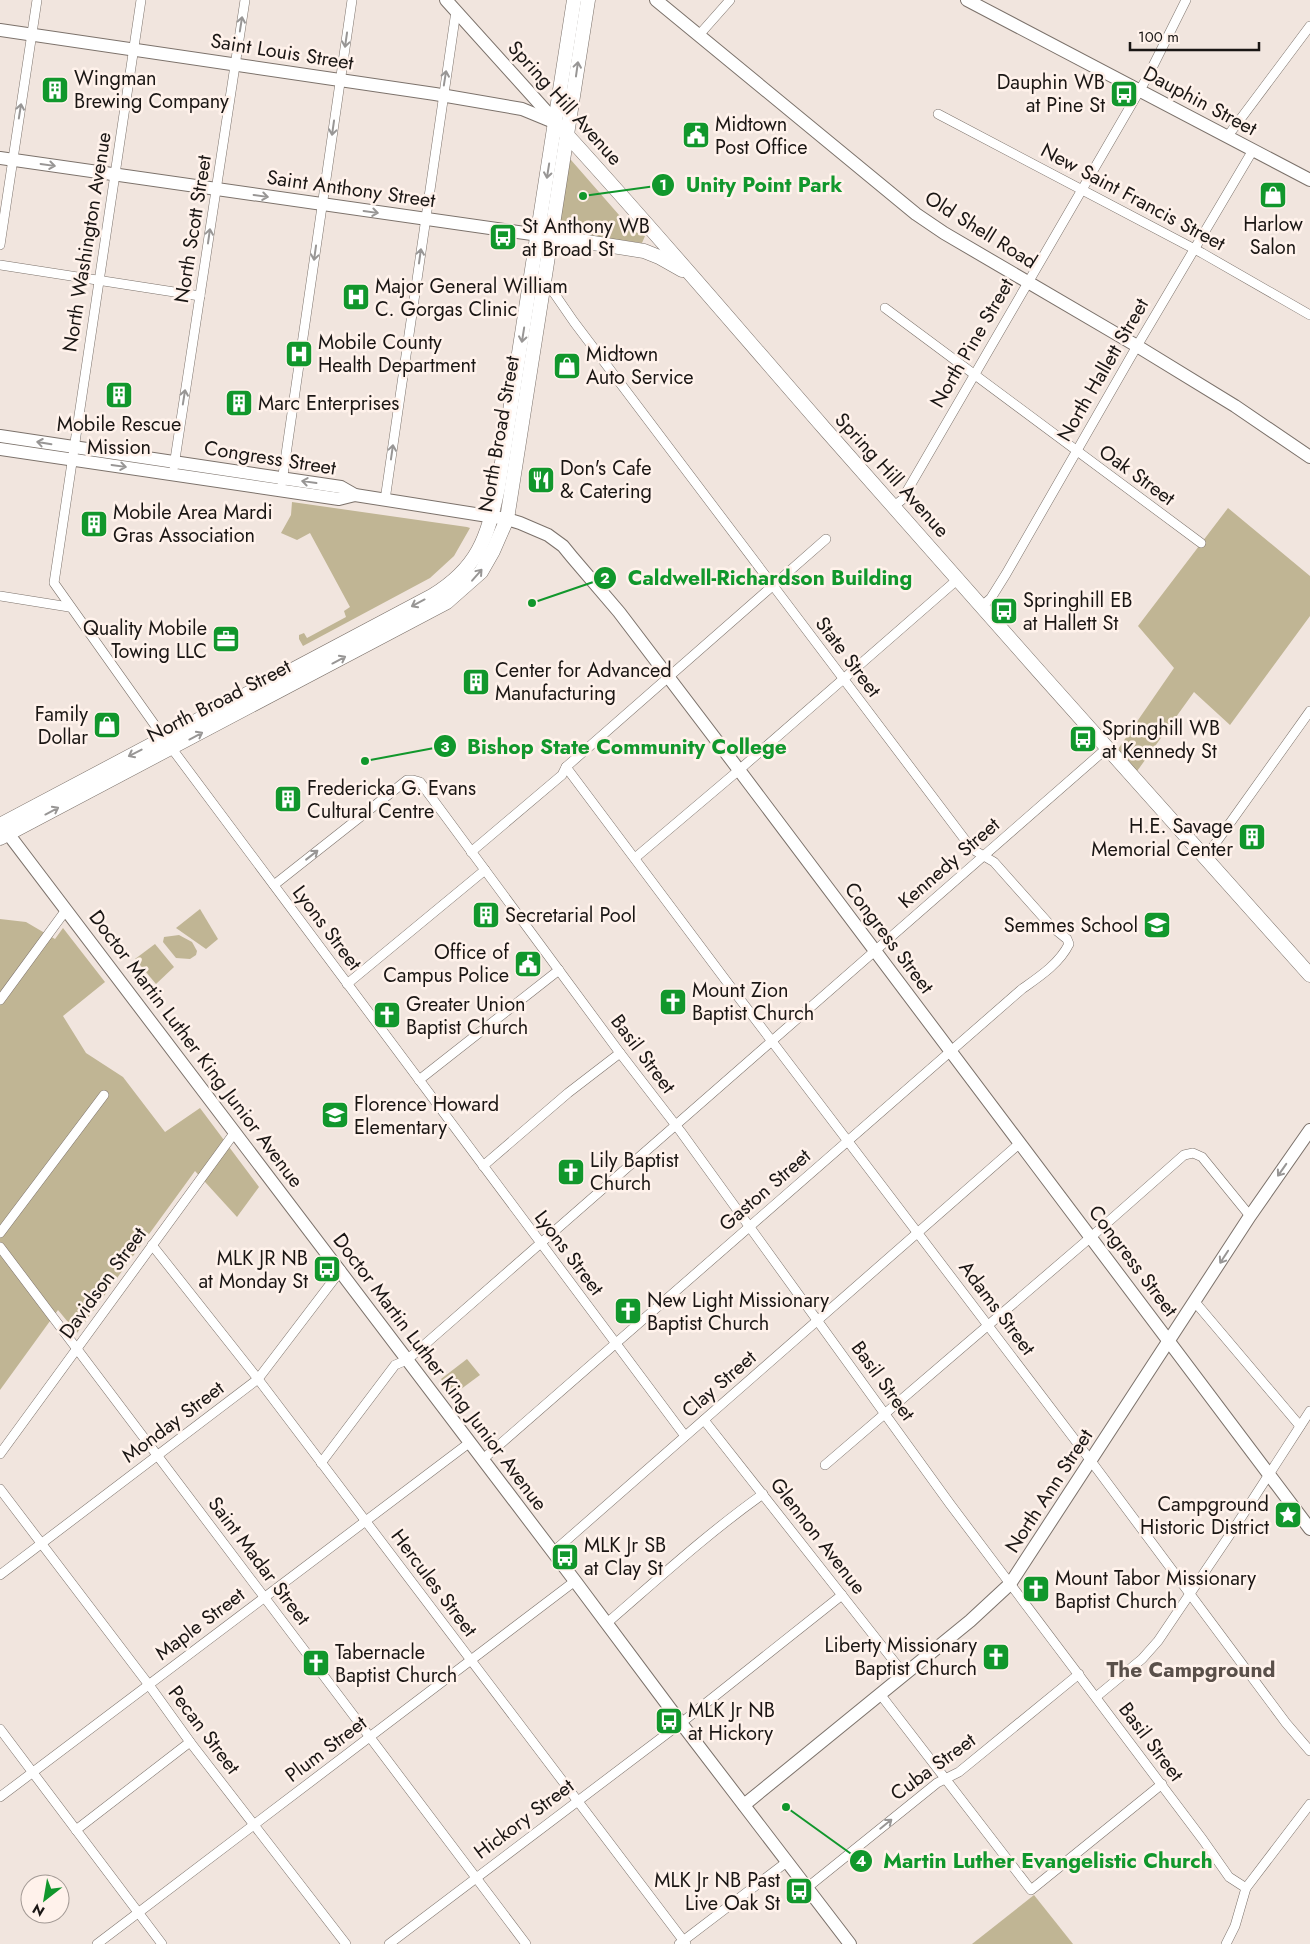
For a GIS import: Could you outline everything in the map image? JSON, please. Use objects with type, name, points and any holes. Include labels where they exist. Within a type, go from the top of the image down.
[{"type":"main road","name":"North Broad Street","points":[[2,829],[447,602],[481,572],[493,552],[506,519],[545,280],[545,236],[556,123],[574,0]]},
{"type":"main road","name":"North Broad Street","points":[[168,743],[449,586],[468,566],[480,549],[492,517],[545,236],[567,135],[588,0]]},
{"type":"main road","name":"Spring Hill Avenue","points":[[556,123],[1107,748],[1310,975]]},
{"type":"main road","name":"Saint Anthony Street","points":[[545,236],[644,251],[691,275]]},
{"type":"street","points":[[0,245],[6,159],[32,35],[37,0]]},
{"type":"street","name":"North Washington Avenue","points":[[69,606],[54,582],[141,0]]},
{"type":"street","name":"North Scott Street","points":[[173,468],[245,0]]},
{"type":"street","points":[[282,484],[352,0]]},
{"type":"street","name":"Spring Hill Avenue","points":[[446,0],[556,123]]},
{"type":"street","name":"Old Shell Road","points":[[656,0],[916,214],[944,233],[1235,406],[1310,457]]},
{"type":"street","points":[[699,36],[730,0]]},
{"type":"street","name":"Dauphin Street","points":[[966,0],[1310,180]]},
{"type":"street","name":"North Pine Street","points":[[894,506],[903,498],[1139,91],[1186,0]]},
{"type":"street","points":[[385,500],[456,11]]},
{"type":"street","points":[[1227,137],[1310,26]]},
{"type":"street","name":"Saint Louis Street","points":[[0,30],[134,48],[443,95],[522,109],[556,123]]},
{"type":"street","name":"New Saint Francis Street","points":[[938,114],[1194,249],[1310,315]]},
{"type":"street","name":"North Hallett Street","points":[[982,606],[991,598],[1006,574],[1137,346],[1253,150]]},
{"type":"street","name":"Saint Anthony Street","points":[[6,159],[545,236]]},
{"type":"street","points":[[0,266],[200,296]]},
{"type":"street","name":"State Street","points":[[545,280],[574,322],[972,850],[994,862],[1051,926],[1067,939],[1069,944]]},
{"type":"street","name":"Oak Street","points":[[885,308],[1076,452],[1201,543]]},
{"type":"street","name":"Congress Street","points":[[0,436],[72,453],[282,484],[341,487],[356,495],[506,519],[532,527],[548,535],[562,546],[619,612],[740,770],[1091,1238],[1170,1340],[1310,1529]]},
{"type":"street","name":"Congress Street","points":[[0,449],[72,453]]},
{"type":"street","points":[[471,852],[562,775],[566,768],[826,539]]},
{"type":"street","points":[[566,768],[635,858],[740,770],[958,579]]},
{"type":"street","points":[[0,596],[69,606]]},
{"type":"street","name":"Lyons Street","points":[[69,606],[347,984],[686,1436]]},
{"type":"street","points":[[1205,858],[1310,711]]},
{"type":"street","name":"Kennedy Street","points":[[321,1463],[395,1365],[407,1360],[1107,748]]},
{"type":"street","name":"Basil Street","points":[[274,885],[407,780],[420,782],[620,1053],[675,1124],[1010,1584],[1162,1784],[1229,1877],[1246,1888]]},
{"type":"street","name":"Doctor Martin Luther King Junior Avenue","points":[[2,829],[66,910],[340,1270],[681,1724],[850,1944]]},
{"type":"street","name":"Adams Street","points":[[635,858],[771,1041],[989,1325],[1286,1723],[1310,1751]]},
{"type":"street","points":[[347,984],[484,870]]},
{"type":"street","points":[[0,1000],[66,910]]},
{"type":"street","name":"Gaston Street","points":[[482,1460],[1022,989],[1045,973],[1066,950],[1069,944]]},
{"type":"street","points":[[419,1080],[559,970]]},
{"type":"street","points":[[483,1166],[568,1093],[620,1053]]},
{"type":"street","points":[[0,1233],[104,1095]]},
{"type":"street","name":"North Ann Street","points":[[744,1804],[970,1621],[1010,1584],[1250,1216],[1310,1130]]},
{"type":"street","name":"Davidson Street","points":[[0,1454],[235,1132]]},
{"type":"street","name":"Clay Street","points":[[553,1552],[1020,1143]]},
{"type":"street","points":[[825,1465],[1091,1238],[1184,1155],[1193,1153],[1202,1157],[1250,1216]]},
{"type":"street","name":"Hercules Street","points":[[152,1245],[258,1379],[366,1521],[682,1943]]},
{"type":"street","name":"Saint Madar Street","points":[[0,1247],[526,1944]]},
{"type":"street","name":"Monday Street","points":[[0,1575],[258,1379],[340,1270]]},
{"type":"street","points":[[1195,1302],[1300,1426]]},
{"type":"street","points":[[1096,1697],[1142,1659],[1158,1641],[1310,1411]]},
{"type":"street","name":"Glennon Avenue","points":[[704,1420],[904,1674]]},
{"type":"street","name":"Maple Street","points":[[0,1797],[469,1443]]},
{"type":"street","name":"Pecan Street","points":[[0,1489],[190,1742],[346,1944]]},
{"type":"street","points":[[607,1623],[736,1513],[763,1494]]},
{"type":"street","name":"Plum Street","points":[[97,1944],[575,1581]]},
{"type":"street","name":"Hickory Street","points":[[389,1944],[681,1724],[842,1595]]},
{"type":"street","name":"Cuba Street","points":[[808,1887],[937,1783],[959,1772],[1079,1674]]},
{"type":"street","points":[[880,1694],[1031,1890],[1162,1784]]},
{"type":"street","points":[[0,1729],[162,1944]]},
{"type":"street","points":[[76,1830],[190,1742]]},
{"type":"street","points":[[1226,1944],[1240,1912],[1246,1888],[1310,1804]]},
{"type":"street","points":[[682,1943],[788,1861]]},
{"type":"shaded area","points":[[571,160],[633,231],[645,236],[642,243],[559,232],[569,161]]},
{"type":"shaded area","points":[[292,502],[470,528],[454,556],[430,578],[303,646],[299,635],[304,633],[307,638],[346,617],[344,611],[350,607],[310,533],[297,540],[281,533],[291,515]]},
{"type":"shaded area","points":[[1228,508],[1310,576],[1310,616],[1230,725],[1194,692],[1135,774],[1116,752],[1174,668],[1138,626]]},
{"type":"shaded area","points":[[200,909],[218,939],[206,949],[176,928]]},
{"type":"shaded area","points":[[0,919],[26,922],[55,939],[63,928],[105,982],[63,1016],[86,1053],[123,1077],[165,1132],[200,1108],[259,1187],[237,1217],[195,1171],[77,1333],[58,1310],[0,1390]]},
{"type":"shaded area","points":[[179,935],[192,942],[197,951],[196,955],[190,959],[176,958],[163,942],[164,937]]},
{"type":"shaded area","points":[[155,944],[174,967],[156,984],[135,959]]},
{"type":"shaded area","points":[[467,1359],[480,1375],[453,1395],[441,1379]]},
{"type":"shaded area","points":[[1034,1895],[1073,1944],[972,1944]]},
{"type":"place","name":"Wingman Brewing Company","points":[[55,90]]},
{"type":"place","name":"Dauphin WB at Pine St","points":[[1124,94]]},
{"type":"place","name":"Midtown Post Office","points":[[696,135]]},
{"type":"place","name":"Harlow Salon","points":[[1273,195]]},
{"type":"place","name":"Unity Point Park","points":[[583,196]]},
{"type":"place","name":"St Anthony WB at Broad St","points":[[503,237]]},
{"type":"place","name":"Major General William C. Gorgas Clinic","points":[[356,297]]},
{"type":"place","name":"Mobile County Health Department","points":[[299,354]]},
{"type":"place","name":"Midtown Auto Service","points":[[567,366]]},
{"type":"place","name":"Mobile Rescue Mission","points":[[119,395]]},
{"type":"place","name":"Marc Enterprises","points":[[239,403]]},
{"type":"place","name":"Don's Cafe & Catering","points":[[541,480]]},
{"type":"place","name":"Mobile Area Mardi Gras Association","points":[[94,524]]},
{"type":"place","name":"Caldwell-Richardson Building","points":[[532,603]]},
{"type":"place","name":"Springhill EB at Hallett St","points":[[1004,611]]},
{"type":"place","name":"Quality Mobile Towing LLC","points":[[226,639]]},
{"type":"place","name":"Center for Advanced Manufacturing","points":[[476,682]]},
{"type":"place","name":"Family Dollar","points":[[107,725]]},
{"type":"place","name":"Springhill WB at Kennedy St","points":[[1083,739]]},
{"type":"place","name":"Bishop State Community College","points":[[365,761]]},
{"type":"place","name":"Fredericka G. Evans Cultural Centre","points":[[288,799]]},
{"type":"place","name":"H.E. Savage Memorial Center","points":[[1252,837]]},
{"type":"place","name":"Secretarial Pool","points":[[486,915]]},
{"type":"place","name":"Semmes School","points":[[1157,925]]},
{"type":"place","name":"Office of Campus Police","points":[[528,964]]},
{"type":"place","name":"Mount Zion Baptist Church","points":[[673,1002]]},
{"type":"place","name":"Greater Union Baptist Church","points":[[387,1015]]},
{"type":"place","name":"Florence Howard Elementary","points":[[335,1115]]},
{"type":"place","name":"Lily Baptist Church","points":[[571,1172]]},
{"type":"place","name":"MLK JR NB at Monday St","points":[[327,1269]]},
{"type":"place","name":"New Light Missionary Baptist Church","points":[[628,1311]]},
{"type":"place","name":"Campground Historic District","points":[[1288,1515]]},
{"type":"place","name":"MLK Jr SB at Clay St","points":[[565,1557]]},
{"type":"place","name":"Mount Tabor Missionary Baptist Church","points":[[1036,1589]]},
{"type":"place","name":"Liberty Missionary Baptist Church","points":[[996,1657]]},
{"type":"place","name":"Tabernacle Baptist Church","points":[[316,1663]]},
{"type":"place","name":"MLK Jr NB at Hickory","points":[[669,1721]]},
{"type":"place","name":"Martin Luther Evangelistic Church","points":[[786,1807]]},
{"type":"place","name":"MLK Jr NB Past Live Oak St","points":[[799,1891]]},
{"type":"district","name":"The Campground","points":[[1191,1670]]}]
